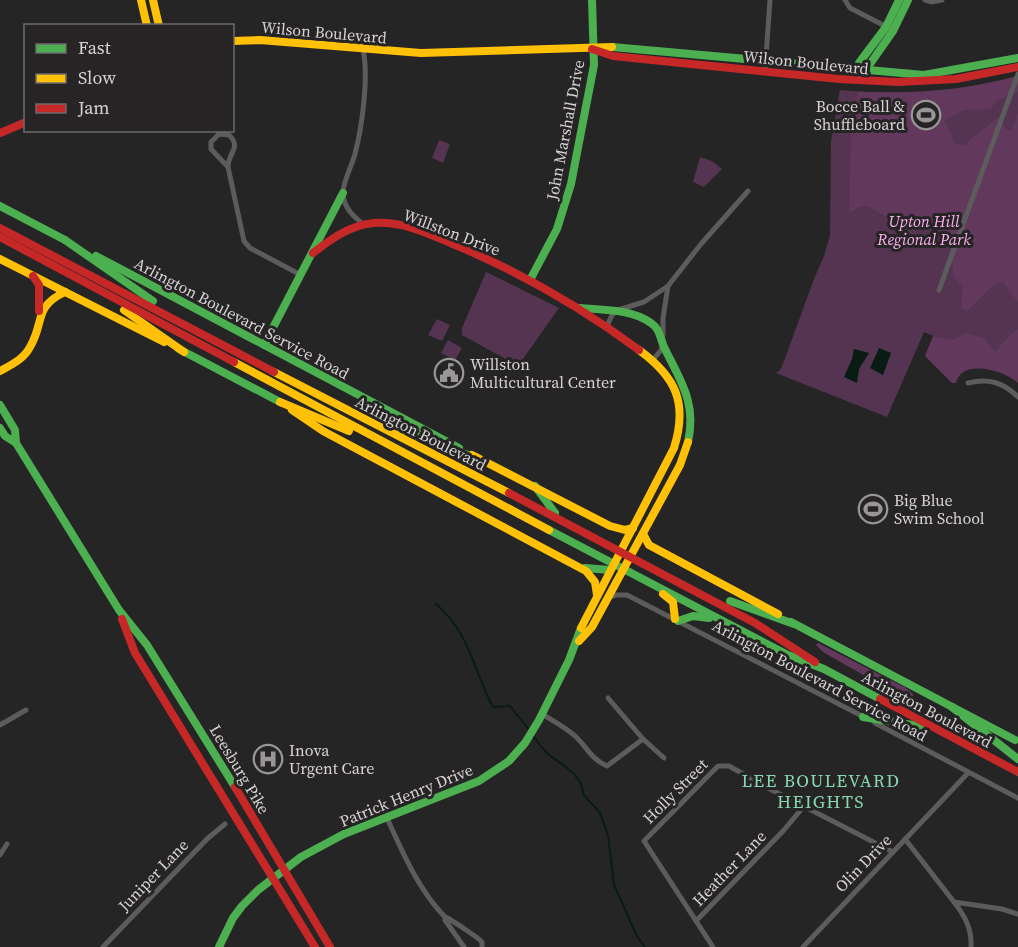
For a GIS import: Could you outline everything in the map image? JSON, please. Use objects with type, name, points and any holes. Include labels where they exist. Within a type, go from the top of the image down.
[{"type":"main road","points":[[141,0],[147,24]]},
{"type":"main road","points":[[153,0],[159,24]]},
{"type":"main road","name":"John Marshall Drive","points":[[530,280],[556,229],[568,194],[594,63],[592,0]]},
{"type":"main road","points":[[855,81],[855,71],[890,29],[899,0]]},
{"type":"main road","points":[[855,81],[866,72],[908,0]]},
{"type":"main road","name":"Wilson Boulevard","points":[[234,41],[260,40],[421,53],[592,49],[603,46],[866,72],[924,75],[973,68],[1018,58]]},
{"type":"main road","name":"Wilson Boulevard","points":[[592,49],[613,56],[855,81],[943,82],[1018,67]]},
{"type":"main road","points":[[0,133],[24,123]]},
{"type":"main road","points":[[264,345],[343,193]]},
{"type":"main road","name":"Arlington Boulevard Service Road","points":[[0,206],[610,526],[625,530],[633,528]]},
{"type":"main road","name":"Willston Drive","points":[[313,253],[336,235],[363,224],[386,223],[410,227],[483,256],[579,308]]},
{"type":"main road","name":"Arlington Boulevard","points":[[0,228],[742,614],[795,646],[824,669]]},
{"type":"main road","name":"Arlington Boulevard","points":[[0,237],[612,566],[623,568],[788,655],[824,669],[1018,772]]},
{"type":"main road","points":[[65,240],[141,294],[254,360]]},
{"type":"main road","points":[[0,259],[280,402],[406,455]]},
{"type":"main road","points":[[32,275],[39,285],[39,315]]},
{"type":"main road","points":[[97,290],[184,352]]},
{"type":"main road","points":[[0,371],[28,351],[43,306],[51,298],[65,291]]},
{"type":"main road","name":"Patrick Henry Drive","points":[[219,947],[234,915],[254,894],[301,857],[328,842],[492,774],[508,761],[525,743],[578,643],[592,627],[686,453],[691,432],[692,413],[689,397],[679,372],[658,330],[641,317],[618,310],[579,308]]},
{"type":"main road","name":"Patrick Henry Drive","points":[[578,643],[582,623],[674,448],[679,431],[680,413],[676,394],[669,378],[653,360],[579,308]]},
{"type":"main road","points":[[316,394],[454,451],[476,457]]},
{"type":"main road","points":[[280,402],[323,431],[573,563],[588,569],[612,566]]},
{"type":"main road","name":"Leesburg Pike","points":[[0,405],[15,430],[16,443]]},
{"type":"main road","name":"Leesburg Pike","points":[[0,428],[5,436],[16,443],[119,610],[147,645],[202,731],[330,947]]},
{"type":"main road","points":[[535,486],[560,518]]},
{"type":"main road","points":[[643,534],[649,545],[1017,741]]},
{"type":"main road","points":[[573,563],[591,576],[597,588],[596,596]]},
{"type":"main road","points":[[644,579],[673,602],[677,620],[694,615],[732,626]]},
{"type":"main road","points":[[694,591],[720,597],[794,624]]},
{"type":"main road","name":"Leesburg Pike","points":[[119,610],[135,653],[315,947]]},
{"type":"main road","points":[[952,707],[1018,759]]},
{"type":"main road","points":[[863,717],[936,729]]},
{"type":"street","points":[[765,71],[770,0]]},
{"type":"street","points":[[845,0],[850,8],[890,29]]},
{"type":"street","points":[[925,0],[931,2],[942,0]]},
{"type":"street","points":[[363,49],[366,61],[361,119],[343,193],[350,214],[363,224]]},
{"type":"street","points":[[939,290],[1018,74],[1018,67]]},
{"type":"street","points":[[228,167],[211,149],[213,138],[222,134],[229,135],[235,144],[228,167],[247,246],[301,275]]},
{"type":"street","name":"Patrick Henry Drive","points":[[618,310],[645,302],[668,286],[701,244],[748,191]]},
{"type":"street","name":"Patrick Henry Drive","points":[[653,360],[661,350],[663,341],[663,318],[668,286]]},
{"type":"street","points":[[606,326],[618,310]]},
{"type":"street","points":[[968,383],[988,380],[1002,384],[1018,397]]},
{"type":"street","name":"Arlington Boulevard Service Road","points":[[608,597],[627,595],[1018,798]]},
{"type":"street","points":[[608,698],[643,739],[664,758]]},
{"type":"street","points":[[0,725],[26,710]]},
{"type":"street","points":[[542,714],[566,728],[593,758],[607,766],[643,739]]},
{"type":"street","name":"Holly Street","points":[[696,921],[644,842],[718,766],[727,765],[804,806]]},
{"type":"street","name":"Olin Drive","points":[[803,947],[968,773]]},
{"type":"street","points":[[804,806],[893,852]]},
{"type":"street","name":"Heather Lane","points":[[696,921],[784,830],[804,806]]},
{"type":"street","points":[[387,818],[422,890],[445,917],[464,947]]},
{"type":"street","name":"Juniper Lane","points":[[103,947],[207,839],[225,824]]},
{"type":"street","points":[[905,839],[967,922],[971,947]]},
{"type":"street","points":[[0,855],[7,844]]},
{"type":"street","points":[[954,903],[1002,909],[1018,914]]},
{"type":"street","points":[[445,917],[480,940],[482,947]]},
{"type":"street","points":[[696,921],[713,947]]},
{"type":"green space","name":"Upton Hill Regional Park","points":[[1018,76],[1018,370],[924,332],[887,417],[776,373],[781,369],[830,235],[831,141],[840,90],[930,91],[973,86]]},
{"type":"green space","points":[[439,140],[450,144],[443,163],[432,158]]},
{"type":"green space","points":[[700,157],[712,161],[722,169],[704,187],[693,182]]},
{"type":"green space","points":[[486,272],[559,308],[518,366],[462,335],[462,328]]},
{"type":"green space","points":[[437,319],[450,325],[442,341],[428,335]]},
{"type":"green space","points":[[448,340],[462,348],[455,360],[441,353]]},
{"type":"shaded area","points":[[1018,76],[1018,92],[996,101],[991,109],[964,110],[945,121],[955,144],[964,145],[997,118],[1011,131],[1018,113],[1018,302],[1003,282],[996,283],[967,311],[961,308],[963,287],[954,277],[948,235],[917,222],[908,224],[901,247],[894,244],[897,230],[884,216],[867,206],[859,207],[849,213],[851,133],[858,92],[938,90]]},
{"type":"shaded area","points":[[1018,329],[1018,383],[1004,374],[974,369],[966,371],[960,375],[956,383],[952,383],[925,356],[933,336],[953,340],[966,333],[984,338],[995,352]]},
{"type":"shaded area","points":[[879,348],[891,353],[883,375],[870,368]]},
{"type":"shaded area","points":[[854,349],[869,353],[859,369],[857,383],[844,377]]},
{"type":"shaded area","points":[[818,643],[906,688],[913,694],[914,700],[909,701],[823,652],[816,645]]},
{"type":"waterway","points":[[436,604],[464,639],[493,707],[510,706],[530,731]]},
{"type":"waterway","points":[[533,736],[545,751],[579,780],[583,794],[600,813],[608,835],[614,885],[637,936],[645,947]]},
{"type":"traffic: fast","points":[[530,280],[557,229],[571,184],[594,65],[592,0]]},
{"type":"traffic: fast","points":[[855,74],[859,63],[886,27],[899,0]]},
{"type":"traffic: fast","points":[[863,74],[893,31],[908,0]]},
{"type":"traffic: fast","points":[[612,47],[924,75],[1018,58]]},
{"type":"traffic: fast","points":[[264,345],[343,193]]},
{"type":"traffic: fast","points":[[0,206],[65,240]]},
{"type":"traffic: fast","points":[[65,240],[153,301]]},
{"type":"traffic: fast","points":[[96,256],[459,448]]},
{"type":"traffic: fast","points":[[580,308],[635,315],[656,328],[681,381],[689,404],[688,442]]},
{"type":"traffic: fast","points":[[179,349],[280,402]]},
{"type":"traffic: fast","points":[[0,405],[15,430],[16,443]]},
{"type":"traffic: fast","points":[[386,423],[454,451],[476,457]]},
{"type":"traffic: fast","points":[[0,428],[5,436],[16,443],[119,610],[147,645],[235,787]]},
{"type":"traffic: fast","points":[[535,486],[555,513]]},
{"type":"traffic: fast","points":[[549,530],[788,655],[824,669],[880,699]]},
{"type":"traffic: fast","points":[[585,568],[610,570]]},
{"type":"traffic: fast","points":[[730,601],[794,624]]},
{"type":"traffic: fast","points":[[678,621],[693,616],[709,618]]},
{"type":"traffic: fast","points":[[791,622],[1015,740]]},
{"type":"traffic: fast","points":[[219,947],[233,918],[242,906],[258,890],[301,857],[344,834],[479,781],[509,761],[525,743],[539,720],[569,660],[581,628]]},
{"type":"traffic: fast","points":[[952,707],[1018,759]]},
{"type":"traffic: fast","points":[[863,717],[925,727]]},
{"type":"traffic: slow","points":[[141,0],[147,24]]},
{"type":"traffic: slow","points":[[153,0],[159,24]]},
{"type":"traffic: slow","points":[[234,41],[260,40],[421,53],[612,47]]},
{"type":"traffic: slow","points":[[0,259],[164,342]]},
{"type":"traffic: slow","points":[[0,371],[24,355],[34,338],[44,309],[48,303],[65,292]]},
{"type":"traffic: slow","points":[[124,310],[184,352]]},
{"type":"traffic: slow","points":[[581,628],[674,448],[678,432],[680,418],[676,392],[662,370],[639,350]]},
{"type":"traffic: slow","points":[[234,362],[549,530]]},
{"type":"traffic: slow","points":[[274,372],[509,493]]},
{"type":"traffic: slow","points":[[280,402],[349,431]]},
{"type":"traffic: slow","points":[[292,410],[323,431],[586,571],[595,582],[597,595]]},
{"type":"traffic: slow","points":[[579,641],[592,627],[680,465],[688,442]]},
{"type":"traffic: slow","points":[[472,455],[610,526],[625,530],[633,528]]},
{"type":"traffic: slow","points":[[643,534],[649,545],[778,614]]},
{"type":"traffic: slow","points":[[663,594],[673,602],[675,619]]},
{"type":"traffic: jam","points":[[592,49],[613,56],[839,79],[898,82],[956,79],[1018,67]]},
{"type":"traffic: jam","points":[[0,133],[24,123]]},
{"type":"traffic: jam","points":[[313,253],[341,234],[365,224],[394,224],[414,229],[478,255],[526,279],[595,319],[639,350]]},
{"type":"traffic: jam","points":[[0,228],[274,372]]},
{"type":"traffic: jam","points":[[0,237],[234,362]]},
{"type":"traffic: jam","points":[[33,276],[39,285],[39,311]]},
{"type":"traffic: jam","points":[[509,493],[755,623],[815,662]]},
{"type":"traffic: jam","points":[[122,619],[135,653],[315,947]]},
{"type":"traffic: jam","points":[[880,699],[1018,772]]},
{"type":"traffic: jam","points":[[235,787],[330,947]]},
{"type":"place","name":"Bocce Ball & Shuffleboard","points":[[926,115]]},
{"type":"place","name":"Willston Multicultural Center","points":[[449,373]]},
{"type":"place","name":"Big Blue Swim School","points":[[873,509]]},
{"type":"place","name":"Inova Urgent Care","points":[[268,759]]},
{"type":"district","name":"LEE BOULEVARD HEIGHTS","points":[[821,791]]}]
